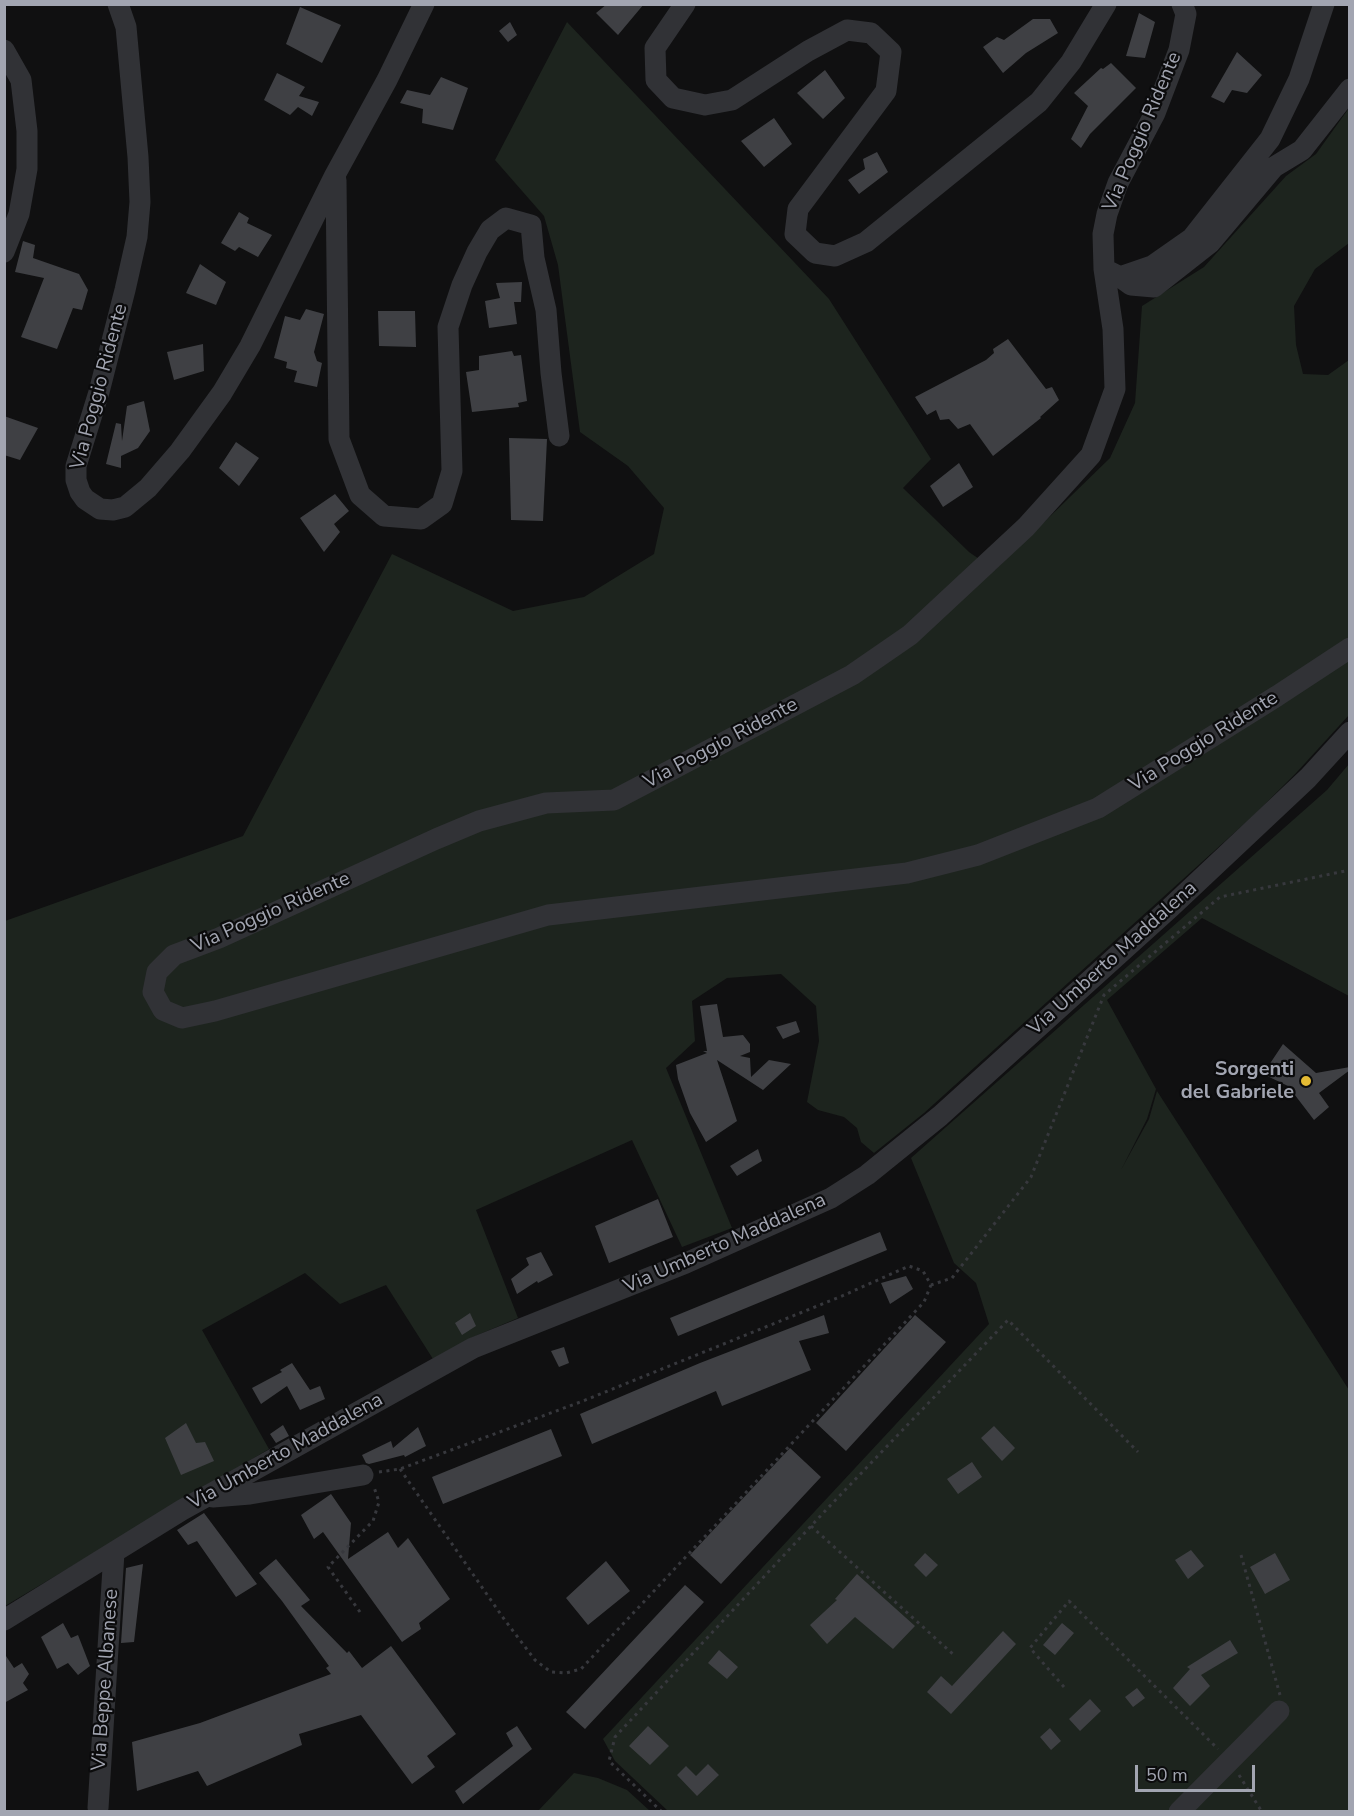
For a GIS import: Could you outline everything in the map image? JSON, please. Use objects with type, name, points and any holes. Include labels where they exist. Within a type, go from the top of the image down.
[{"type":"street","name":"Via Poggio Ridente","points":[[118,4],[126,27],[138,157],[140,202],[137,237],[99,392],[75,466],[80,492],[92,505],[100,509],[112,510],[125,507],[148,488],[180,451],[222,393],[250,346],[424,4]]},
{"type":"street","points":[[685,4],[656,48],[656,80],[673,98],[705,105],[732,100],[808,51],[847,30],[871,33],[891,52],[886,91],[798,209],[795,234],[815,254],[835,256],[866,242],[1039,102],[1071,62],[1106,4]]},
{"type":"street","name":"Via Poggio Ridente","points":[[1182,4],[1186,14],[1179,50],[1155,113],[1118,183],[1107,214],[1103,234],[1112,273],[1115,389],[1091,455],[1026,527],[910,635],[852,675],[614,800],[546,803],[479,821],[219,938],[174,955],[157,972],[153,992],[163,1010],[182,1018],[215,1011],[548,915],[907,873],[978,855],[1098,808],[1350,648]]},
{"type":"street","points":[[1112,273],[1152,266],[1192,238],[1270,139],[1299,79],[1324,4]]},
{"type":"street","points":[[4,50],[21,80],[27,131],[27,169],[19,214],[4,252]]},
{"type":"street","points":[[1112,273],[1131,285],[1154,287],[1210,243],[1274,167],[1302,150],[1350,89]]},
{"type":"street","points":[[336,175],[339,439],[360,495],[384,516],[421,519],[442,504],[452,471],[448,327],[462,285],[477,252],[490,230],[506,218],[531,225],[534,258],[546,310],[559,435]]},
{"type":"street","name":"Via Umberto Maddalena","points":[[4,1620],[182,1510],[473,1348],[686,1263],[831,1198],[867,1175],[940,1116],[1171,907],[1308,778],[1350,732]]},
{"type":"street","points":[[206,1497],[250,1494],[363,1475]]},
{"type":"street","name":"Via Beppe Albanese","points":[[98,1808],[114,1552]]},
{"type":"street","points":[[1179,1812],[1279,1712]]},
{"type":"path","points":[[400,1469],[535,1660],[551,1672],[566,1673],[581,1669],[924,1302],[931,1285],[952,1278],[1031,1177],[1104,994],[1220,897],[1350,870]]},
{"type":"path","points":[[363,1475],[400,1469],[583,1401],[842,1296],[909,1266],[923,1271],[931,1285]]},
{"type":"path","points":[[662,1812],[609,1761],[615,1737],[811,1526],[1008,1320],[1138,1452]]},
{"type":"path","points":[[360,1612],[328,1567],[374,1521],[379,1502],[374,1487],[363,1475]]},
{"type":"path","points":[[811,1526],[954,1655]]},
{"type":"path","points":[[1241,1555],[1281,1698],[1279,1712]]},
{"type":"path","points":[[1064,1687],[1030,1648],[1069,1601],[1229,1760],[1262,1812]]},
{"type":"shaded area","points":[[567,22],[829,299],[931,459],[903,488],[969,552],[995,570],[1110,458],[1135,403],[1142,306],[1204,267],[1286,176],[1316,154],[1349,108],[1349,243],[1315,269],[1294,306],[1296,345],[1303,374],[1328,375],[1349,360],[1349,715],[1254,815],[924,1113],[874,1153],[861,1142],[857,1128],[844,1117],[818,1110],[807,1102],[819,1041],[816,1006],[781,974],[727,978],[692,1001],[695,1041],[666,1068],[732,1228],[682,1247],[632,1140],[476,1210],[518,1318],[473,1337],[433,1359],[386,1285],[340,1304],[305,1273],[202,1330],[269,1449],[5,1606],[5,921],[243,836],[392,554],[513,611],[584,597],[654,554],[664,508],[628,466],[580,432],[558,265],[544,216],[495,160]]},
{"type":"shaded area","points":[[1349,764],[1349,996],[1202,918],[1107,1000],[1156,1089],[1147,1119],[1121,1170],[1149,1119],[1157,1091],[1349,1390],[1349,1811],[668,1811],[615,1761],[603,1739],[989,1324],[976,1283],[954,1263],[911,1158],[1327,790]]},
{"type":"shaded area","points":[[574,1773],[598,1778],[627,1790],[650,1811],[538,1811]]},
{"type":"building","points":[[607,4],[644,4],[618,35],[596,13]]},
{"type":"building","points":[[300,7],[341,25],[322,63],[286,44]]},
{"type":"building","points":[[1139,13],[1155,22],[1145,58],[1126,56]]},
{"type":"building","points":[[1033,19],[1050,19],[1058,33],[1026,53],[1003,73],[983,47],[997,37],[1004,40]]},
{"type":"building","points":[[510,22],[517,35],[508,42],[499,31]]},
{"type":"building","points":[[1237,52],[1262,75],[1247,93],[1232,90],[1224,103],[1211,97]]},
{"type":"building","points":[[1111,63],[1136,88],[1090,134],[1081,148],[1071,139],[1088,106],[1074,93],[1101,68]]},
{"type":"building","points":[[825,70],[845,98],[823,119],[797,93]]},
{"type":"building","points":[[277,73],[305,87],[299,96],[319,102],[312,116],[298,107],[290,115],[264,100]]},
{"type":"building","points":[[441,77],[468,88],[453,130],[422,123],[423,109],[400,103],[407,90],[430,95]]},
{"type":"building","points":[[774,118],[792,144],[764,167],[741,141]]},
{"type":"building","points":[[877,152],[888,172],[859,194],[848,180],[865,169],[863,159]]},
{"type":"building","points":[[239,212],[249,218],[247,223],[272,235],[258,257],[239,247],[235,251],[221,243]]},
{"type":"building","points":[[23,241],[35,245],[33,258],[79,274],[88,290],[82,310],[73,308],[57,349],[21,337],[44,278],[15,272]]},
{"type":"building","points":[[200,264],[226,282],[216,305],[186,293]]},
{"type":"building","points":[[522,282],[521,302],[514,302],[517,324],[489,328],[485,301],[500,298],[496,283]]},
{"type":"building","points":[[306,309],[324,314],[314,352],[317,361],[322,363],[317,387],[294,382],[297,371],[286,368],[287,362],[274,358],[285,316],[300,320]]},
{"type":"building","points":[[378,311],[415,311],[416,347],[379,346]]},
{"type":"building","points":[[1008,339],[1046,389],[1052,387],[1059,400],[1041,418],[993,456],[970,424],[958,429],[949,419],[940,420],[936,410],[927,415],[915,397],[986,360],[994,353],[993,349]]},
{"type":"building","points":[[203,344],[204,371],[174,380],[167,352]]},
{"type":"building","points":[[512,351],[514,356],[521,355],[527,401],[518,403],[519,407],[472,412],[466,372],[479,370],[479,356]]},
{"type":"building","points":[[144,401],[150,431],[138,448],[121,456],[121,468],[106,464],[116,423],[121,424],[122,441],[127,406]]},
{"type":"building","points":[[4,416],[38,428],[20,460],[4,455]]},
{"type":"building","points":[[509,438],[547,439],[543,521],[511,520]]},
{"type":"building","points":[[236,442],[259,458],[239,486],[219,468]]},
{"type":"building","points":[[959,463],[973,487],[943,507],[930,486]]},
{"type":"building","points":[[335,494],[349,511],[334,524],[340,532],[324,552],[300,518]]},
{"type":"building","points":[[717,1004],[723,1037],[743,1035],[750,1044],[750,1052],[740,1056],[750,1058],[751,1077],[769,1060],[791,1064],[763,1090],[717,1060],[737,1121],[706,1142],[690,1113],[678,1079],[676,1065],[707,1053],[703,1051],[707,1051],[700,1006]]},
{"type":"building","points":[[796,1021],[800,1032],[783,1039],[776,1027]]},
{"type":"building","name":"Sorgenti del Gabriele","points":[[1283,1044],[1316,1073],[1350,1067],[1350,1070],[1319,1093],[1329,1107],[1314,1120],[1288,1086],[1263,1074]]},
{"type":"building","points":[[758,1149],[762,1161],[737,1176],[730,1166]]},
{"type":"building","points":[[658,1199],[673,1237],[609,1263],[595,1226]]},
{"type":"building","points":[[880,1232],[887,1250],[678,1336],[670,1318]]},
{"type":"building","points":[[541,1252],[553,1275],[538,1283],[537,1281],[517,1294],[511,1279],[529,1265],[526,1258]]},
{"type":"building","points":[[906,1276],[913,1289],[890,1304],[881,1283]]},
{"type":"building","points":[[470,1313],[476,1326],[462,1335],[455,1323]]},
{"type":"building","points":[[824,1315],[829,1333],[799,1341],[811,1370],[722,1406],[716,1391],[592,1444],[580,1414],[700,1363]]},
{"type":"building","points":[[915,1315],[946,1342],[846,1451],[816,1423]]},
{"type":"building","points":[[564,1347],[569,1363],[559,1367],[551,1351]]},
{"type":"building","points":[[292,1363],[310,1390],[320,1386],[325,1399],[300,1410],[287,1386],[261,1404],[252,1388],[282,1372],[280,1370]]},
{"type":"building","points":[[186,1423],[196,1443],[205,1442],[214,1461],[181,1475],[165,1438]]},
{"type":"building","points":[[283,1425],[289,1436],[276,1443],[270,1434]]},
{"type":"building","points":[[994,1426],[1015,1448],[1002,1461],[981,1438]]},
{"type":"building","points":[[418,1427],[426,1446],[405,1457],[404,1455],[366,1463],[362,1455],[391,1441],[393,1448]]},
{"type":"building","points":[[551,1429],[562,1456],[443,1504],[432,1477]]},
{"type":"building","points":[[790,1448],[821,1477],[721,1584],[690,1555]]},
{"type":"building","points":[[972,1462],[982,1477],[958,1494],[947,1479]]},
{"type":"building","points":[[331,1494],[351,1523],[348,1559],[388,1532],[398,1548],[408,1538],[450,1599],[419,1623],[421,1629],[402,1642],[323,1532],[314,1539],[301,1515]]},
{"type":"building","points":[[204,1513],[257,1584],[236,1597],[197,1541],[188,1545],[177,1530]]},
{"type":"building","points":[[1191,1550],[1204,1566],[1188,1579],[1175,1560]]},
{"type":"building","points":[[925,1553],[938,1565],[926,1577],[914,1565]]},
{"type":"building","points":[[1275,1553],[1290,1580],[1265,1594],[1250,1567]]},
{"type":"building","points":[[276,1559],[310,1600],[301,1606],[347,1653],[349,1651],[362,1668],[391,1646],[456,1734],[427,1756],[435,1767],[412,1784],[361,1715],[299,1734],[302,1745],[207,1786],[198,1771],[137,1791],[132,1742],[200,1723],[331,1674],[326,1668],[329,1666],[259,1573]]},
{"type":"building","points":[[606,1561],[630,1591],[588,1625],[566,1598]]},
{"type":"building","points":[[143,1564],[134,1642],[121,1643],[126,1568]]},
{"type":"building","points":[[857,1574],[915,1626],[893,1649],[855,1617],[827,1644],[810,1625],[837,1600],[835,1599]]},
{"type":"building","points":[[685,1585],[704,1602],[585,1729],[566,1712]]},
{"type":"building","points":[[63,1623],[71,1638],[78,1635],[90,1666],[78,1675],[68,1663],[57,1669],[41,1637]]},
{"type":"building","points":[[1062,1623],[1074,1633],[1055,1655],[1043,1645]]},
{"type":"building","points":[[1003,1631],[1016,1644],[951,1714],[927,1692],[941,1676],[952,1686]]},
{"type":"building","points":[[1230,1640],[1238,1653],[1201,1675],[1210,1686],[1190,1706],[1173,1688],[1190,1669],[1187,1667]]},
{"type":"building","points":[[719,1650],[738,1667],[727,1679],[708,1663]]},
{"type":"building","points":[[4,1653],[14,1668],[22,1663],[29,1674],[23,1683],[28,1690],[4,1703]]},
{"type":"building","points":[[1137,1688],[1145,1698],[1133,1707],[1125,1697]]},
{"type":"building","points":[[1090,1699],[1101,1711],[1080,1731],[1069,1719]]},
{"type":"building","points":[[517,1726],[532,1749],[463,1804],[455,1791],[513,1746],[506,1733]]},
{"type":"building","points":[[648,1726],[669,1746],[650,1765],[629,1746]]},
{"type":"building","points":[[1050,1728],[1061,1741],[1051,1750],[1040,1737]]},
{"type":"building","points":[[708,1764],[719,1775],[697,1796],[677,1775],[686,1766],[696,1776]]},
{"type":"place","name":"Sorgenti del Gabriele","points":[[1306,1081]]}]
